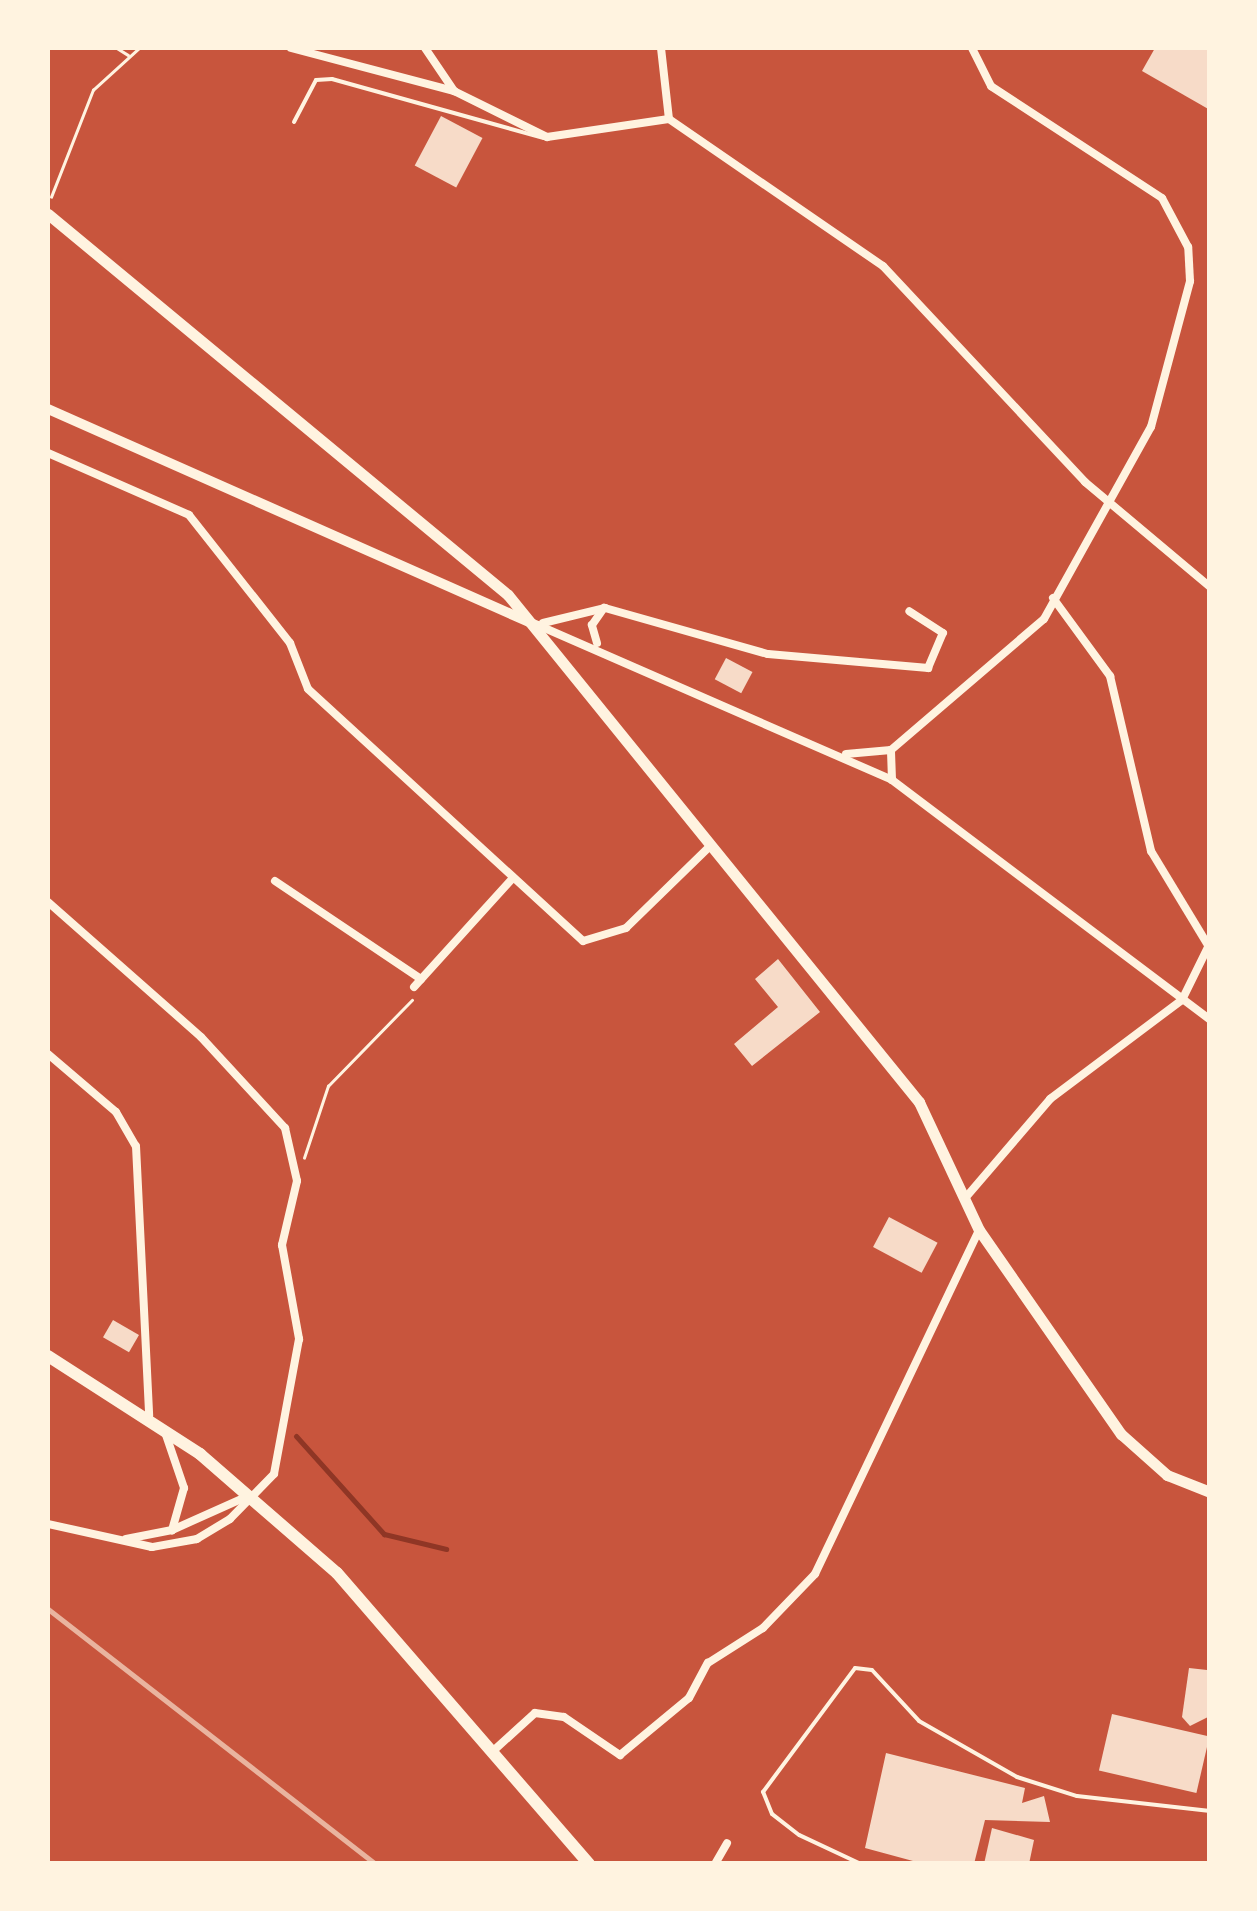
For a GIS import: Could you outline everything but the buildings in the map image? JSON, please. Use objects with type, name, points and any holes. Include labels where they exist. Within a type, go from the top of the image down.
[{"type":"main road","points":[[48,214],[396,495],[529,622],[919,1102],[967,1196],[979,1230],[1129,1443],[1167,1476],[1210,1492]]},
{"type":"main road","points":[[48,1356],[151,1418],[252,1496],[380,1617],[589,1864]]},
{"type":"street","points":[[292,48],[454,91],[547,137],[669,118],[882,266],[1112,503],[1210,587]]},
{"type":"street","points":[[425,48],[454,91]]},
{"type":"street","points":[[660,48],[669,118]]},
{"type":"street","points":[[845,754],[892,750],[1033,634],[1112,503],[1151,427],[1190,280],[1188,247],[1162,198],[992,86],[972,48]]},
{"type":"street","points":[[48,409],[529,622],[605,648],[845,754],[892,780],[1210,1020]]},
{"type":"street","points":[[48,452],[189,515],[290,644],[308,689],[573,936],[598,943],[710,846]]},
{"type":"street","points":[[967,1196],[1050,1099],[1182,1000],[1209,944],[1151,851],[1110,676],[1054,598]]},
{"type":"street","points":[[529,622],[604,608],[768,654],[928,668],[943,633],[909,611]]},
{"type":"street","points":[[604,608],[591,632],[605,648]]},
{"type":"street","points":[[892,750],[892,780]]},
{"type":"street","points":[[276,881],[418,986],[512,878]]},
{"type":"street","points":[[48,902],[240,1074],[284,1128],[297,1177],[282,1245],[297,1328],[276,1468],[219,1527],[177,1546],[48,1524]]},
{"type":"street","points":[[48,1054],[116,1112],[138,1151],[151,1418],[182,1472],[172,1530]]},
{"type":"street","points":[[492,1752],[535,1714],[564,1717],[620,1754],[689,1698],[708,1663],[763,1628],[815,1574],[979,1230]]},
{"type":"street","points":[[121,1539],[172,1530],[252,1496]]},
{"type":"street","points":[[715,1864],[726,1843]]},
{"type":"lane","points":[[294,122],[316,80],[332,79],[443,106],[522,139],[547,137]]},
{"type":"lane","points":[[861,1864],[799,1835],[772,1814],[763,1792],[855,1668],[872,1670],[944,1738],[1017,1777],[1077,1796],[1210,1811]]},
{"type":"path","points":[[117,48],[129,56]]},
{"type":"path","points":[[52,198],[93,90],[139,48]]},
{"type":"path","points":[[297,1177],[328,1086],[418,986]]},
{"type":"waterway","points":[[296,1436],[384,1534],[446,1549]]},
{"type":"railway","points":[[48,1609],[376,1864]]}]
